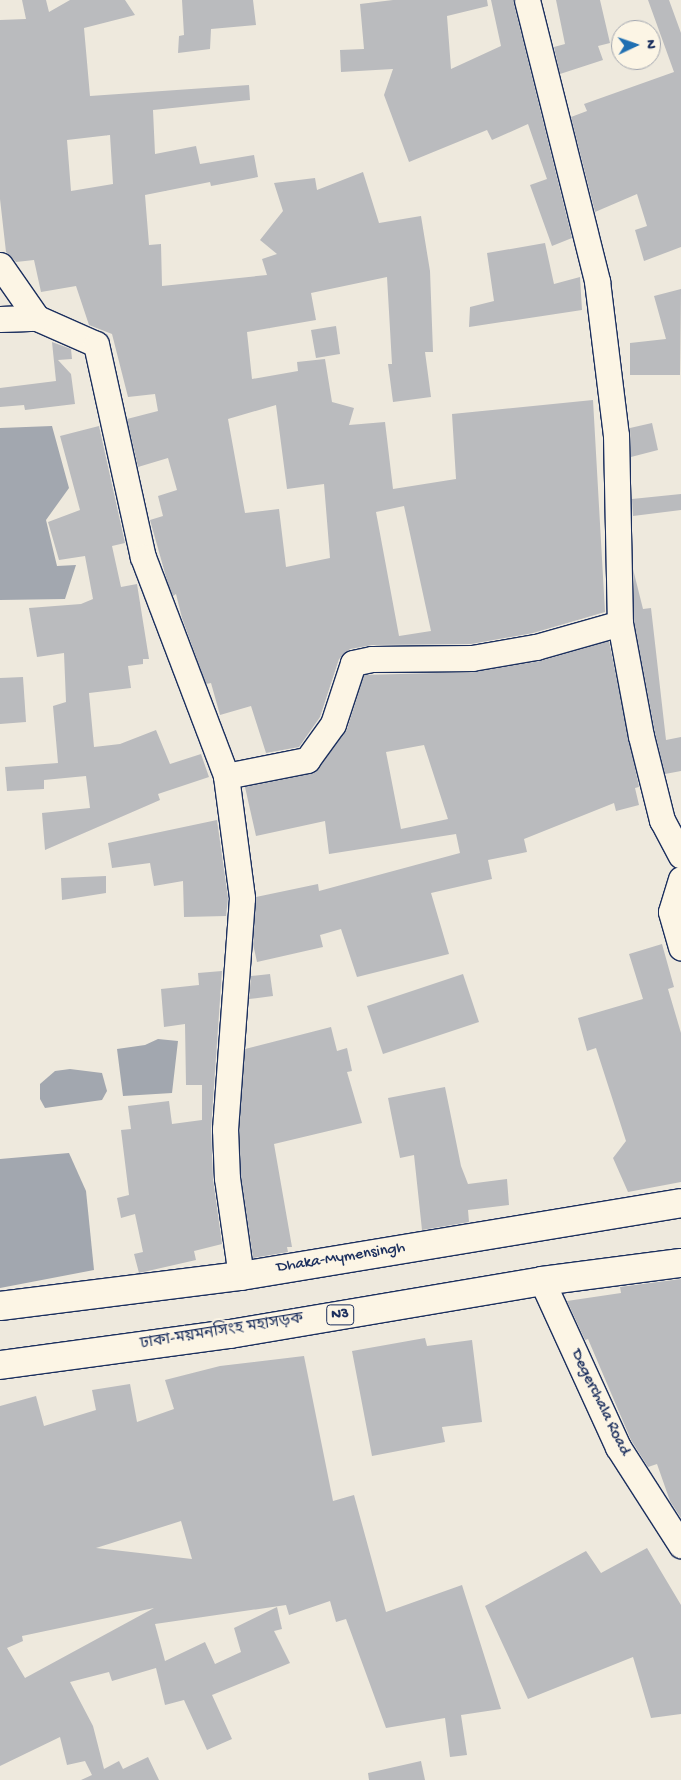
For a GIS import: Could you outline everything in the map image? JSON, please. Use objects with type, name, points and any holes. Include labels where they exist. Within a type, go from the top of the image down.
[{"type":"highway","name":"Dhaka-Mymensingh","points":[[0,1306],[240,1276],[681,1203]]},
{"type":"highway","name":"ঢাকা-ময়মনসিংহ মহাসড়ক","points":[[0,1365],[230,1334],[542,1281],[681,1263]]},
{"type":"street","points":[[526,0],[597,281],[616,435],[620,623],[641,736],[662,820],[681,855]]},
{"type":"street","points":[[0,265],[37,318]]},
{"type":"street","points":[[0,319],[37,318],[96,344],[143,557],[226,776],[242,898],[224,1128],[227,1178],[240,1276]]},
{"type":"street","points":[[226,776],[306,760],[333,724],[353,663],[372,659],[472,658],[536,647],[620,623]]},
{"type":"street","points":[[681,879],[671,912],[681,948]]},
{"type":"street","name":"Degerchala Road","points":[[542,1281],[618,1447],[681,1545]]},
{"type":"shaded area","points":[[52,426],[69,488],[46,520],[57,566],[76,565],[65,599],[0,600],[0,428]]},
{"type":"shaded area","points":[[158,1039],[178,1041],[172,1093],[123,1096],[117,1049],[145,1045]]},
{"type":"shaded area","points":[[70,1069],[102,1073],[107,1091],[102,1100],[45,1108],[40,1099],[40,1084],[55,1071]]},
{"type":"shaded area","points":[[69,1153],[86,1191],[94,1270],[0,1288],[0,1159]]},
{"type":"building","points":[[22,0],[46,0],[49,12],[70,0],[125,0],[135,15],[84,28],[90,96],[249,85],[250,100],[153,110],[155,154],[196,146],[200,164],[254,155],[258,177],[211,186],[210,182],[145,195],[149,245],[161,244],[162,286],[267,275],[262,259],[277,254],[260,240],[283,211],[274,183],[315,178],[317,190],[363,172],[379,223],[421,216],[430,271],[433,352],[425,352],[431,397],[393,402],[388,364],[392,364],[387,277],[311,293],[316,320],[247,332],[252,379],[298,371],[297,362],[325,359],[332,402],[354,408],[349,425],[385,422],[393,489],[456,479],[452,414],[593,400],[605,612],[533,633],[471,644],[372,645],[350,649],[339,659],[320,717],[299,747],[266,753],[251,706],[220,715],[211,683],[206,684],[182,618],[176,594],[173,596],[168,584],[150,520],[163,516],[158,496],[177,490],[168,458],[138,467],[127,419],[158,411],[155,394],[128,397],[112,334],[89,325],[76,286],[41,292],[34,260],[16,262],[6,252],[0,199],[0,20],[26,19]],"holes":[[[110,135],[113,184],[71,191],[67,140]],[[276,405],[287,489],[324,484],[330,558],[286,567],[279,509],[245,513],[228,419]],[[404,506],[431,631],[399,636],[376,512]]]},
{"type":"building","points":[[182,0],[253,0],[256,25],[211,29],[210,49],[178,53],[179,36],[184,35]]},
{"type":"building","points":[[393,0],[487,0],[488,6],[447,16],[451,69],[501,46],[491,0],[513,0],[572,238],[552,246],[530,185],[547,179],[528,124],[492,140],[487,130],[409,162],[384,95],[393,69],[341,72],[340,50],[364,49],[360,4]]},
{"type":"building","points":[[556,0],[600,0],[610,43],[598,46],[603,60],[560,74],[554,47],[565,44]]},
{"type":"building","points":[[648,0],[669,0],[681,33],[681,247],[644,261],[635,230],[647,226],[637,194],[595,212],[571,117],[587,111],[584,104],[674,72],[661,36],[661,20],[655,20]]},
{"type":"building","points":[[545,243],[554,284],[580,277],[582,310],[469,327],[470,307],[494,301],[487,253]]},
{"type":"building","points":[[681,289],[680,375],[630,375],[630,343],[666,339],[654,296]]},
{"type":"building","points":[[336,326],[340,354],[316,358],[311,330]]},
{"type":"building","points":[[52,342],[71,349],[72,359],[58,360],[71,374],[75,404],[25,410],[24,405],[0,407],[0,388],[56,381]]},
{"type":"building","points":[[652,423],[658,450],[631,457],[630,428]]},
{"type":"building","points":[[99,426],[125,543],[112,546],[121,587],[137,584],[149,659],[143,659],[143,664],[128,666],[131,688],[89,693],[94,747],[120,744],[156,730],[170,764],[201,754],[209,777],[158,794],[160,800],[45,850],[42,813],[90,808],[86,776],[44,780],[44,789],[7,791],[5,767],[58,763],[53,706],[66,702],[64,653],[37,657],[29,608],[81,604],[93,599],[85,556],[59,560],[48,522],[80,510],[60,436]]},
{"type":"building","points":[[681,494],[681,510],[633,516],[632,499]]},
{"type":"building","points":[[633,569],[643,609],[651,608],[666,740],[681,737],[681,771],[665,774],[655,733],[634,622]]},
{"type":"building","points":[[609,641],[639,787],[635,788],[639,805],[616,811],[614,803],[524,839],[527,852],[488,860],[492,879],[431,893],[449,954],[357,977],[341,929],[320,935],[323,947],[257,962],[253,944],[256,897],[318,884],[319,891],[460,853],[456,834],[329,854],[325,821],[256,836],[245,787],[310,774],[318,769],[347,729],[364,675],[474,672],[540,661]],"holes":[[[424,745],[448,819],[401,829],[386,752]]]},
{"type":"building","points":[[23,677],[26,722],[0,724],[0,678]]},
{"type":"building","points":[[217,820],[228,898],[226,916],[184,917],[183,881],[154,886],[150,863],[112,868],[108,843]]},
{"type":"building","points":[[106,876],[106,893],[62,900],[61,878]]},
{"type":"building","points":[[662,944],[674,987],[668,989],[681,1033],[681,1182],[628,1192],[613,1158],[626,1141],[596,1048],[587,1051],[578,1018],[643,999],[629,954]]},
{"type":"building","points":[[222,971],[211,1129],[213,1179],[222,1244],[194,1251],[196,1260],[139,1273],[134,1254],[143,1252],[135,1214],[121,1218],[117,1198],[129,1195],[121,1130],[131,1129],[128,1106],[169,1101],[172,1124],[202,1120],[202,1085],[186,1085],[185,1024],[164,1027],[161,989],[199,985],[198,973]]},
{"type":"building","points":[[270,974],[273,996],[249,999],[251,976]]},
{"type":"building","points":[[463,974],[479,1022],[383,1054],[367,1006]]},
{"type":"building","points":[[331,1027],[337,1051],[347,1048],[352,1071],[347,1072],[362,1123],[274,1144],[292,1247],[287,1247],[288,1252],[253,1258],[241,1177],[239,1129],[245,1049]]},
{"type":"building","points":[[445,1087],[461,1166],[468,1184],[507,1179],[509,1205],[468,1210],[469,1222],[422,1230],[414,1155],[400,1158],[388,1098]]},
{"type":"building","points":[[681,1279],[681,1518],[670,1501],[657,1464],[648,1467],[631,1440],[588,1339],[585,1340],[567,1301],[621,1293],[620,1287]]},
{"type":"building","points":[[425,1338],[427,1346],[472,1340],[482,1422],[442,1427],[445,1442],[372,1456],[352,1351]]},
{"type":"building","points":[[304,1356],[333,1501],[354,1495],[386,1612],[462,1585],[501,1709],[461,1715],[467,1755],[450,1757],[445,1718],[386,1728],[346,1619],[336,1622],[330,1601],[289,1615],[286,1605],[155,1624],[165,1661],[205,1642],[215,1664],[241,1652],[234,1628],[277,1607],[282,1629],[274,1631],[290,1663],[212,1695],[232,1739],[207,1750],[184,1700],[165,1705],[156,1668],[112,1681],[109,1672],[70,1682],[93,1726],[104,1769],[119,1761],[123,1769],[148,1757],[159,1780],[81,1780],[92,1775],[85,1761],[67,1765],[60,1737],[0,1766],[0,1406],[36,1396],[44,1426],[96,1410],[92,1390],[130,1384],[137,1422],[174,1409],[165,1380],[220,1366]],"holes":[[[181,1521],[192,1559],[96,1548]],[[154,1608],[25,1678],[7,1648],[23,1641],[22,1636]]]},
{"type":"building","points":[[647,1548],[681,1605],[681,1714],[651,1718],[633,1657],[528,1699],[485,1606],[586,1551],[601,1573]]},
{"type":"building","points":[[421,1761],[425,1780],[369,1780],[368,1773]]}]
